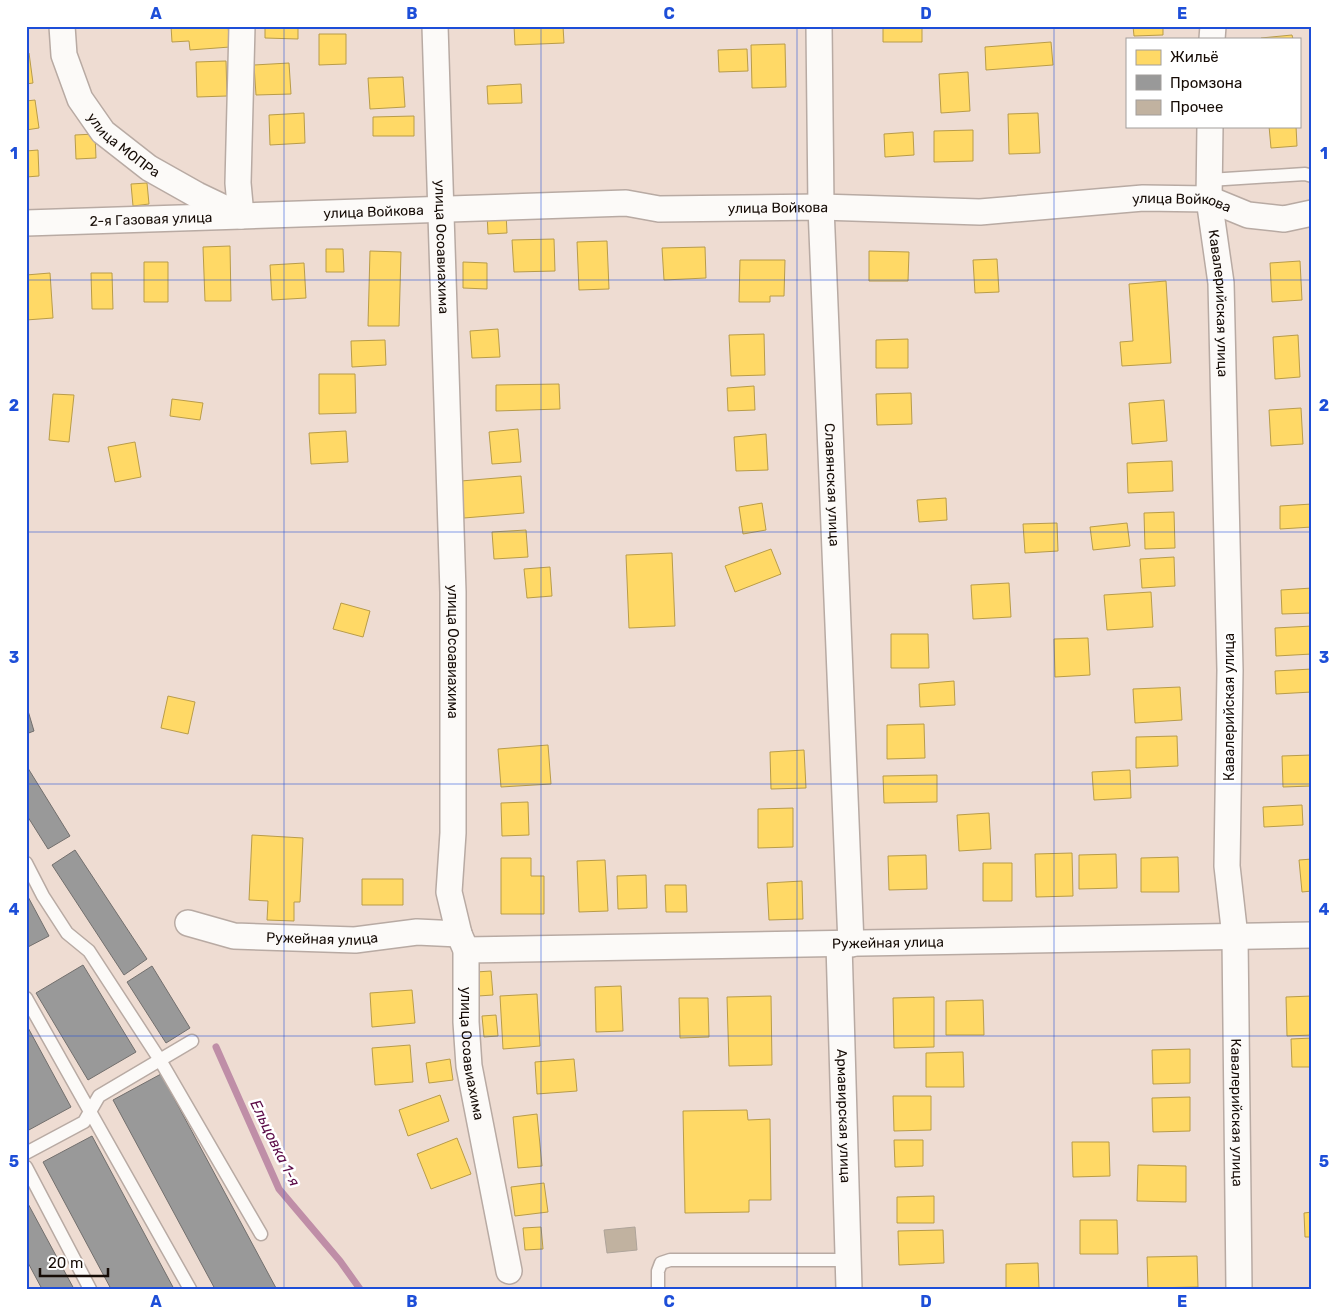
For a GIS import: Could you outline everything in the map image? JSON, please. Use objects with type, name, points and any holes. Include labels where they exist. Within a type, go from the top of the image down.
[{"type":"street","name":"улица МОПРа","points":[[62,26],[64,55],[80,99],[103,132],[149,168],[241,216]]},
{"type":"street","points":[[241,216],[238,182],[242,26]]},
{"type":"street","name":"улица Осоавиахима","points":[[435,26],[452,592],[453,833],[449,892],[462,942],[469,1066],[509,1270]]},
{"type":"street","name":"Славянская улица","points":[[819,26],[821,208],[845,944]]},
{"type":"street","name":"Кавалерийская улица","points":[[1210,128],[1209,189],[1221,283],[1230,670],[1227,866],[1236,937],[1239,1289]]},
{"type":"street","name":"улица Войкова","points":[[241,216],[626,203],[659,209],[821,208],[980,212],[1143,198],[1209,189],[1248,215],[1284,219],[1312,213]]},
{"type":"street","name":"2-я Газовая улица","points":[[26,224],[241,216]]},
{"type":"street","name":"Ружейная улица","points":[[188,922],[234,936],[355,940],[417,932],[462,942],[845,944],[1312,935]]},
{"type":"street","name":"Армавирская улица","points":[[845,944],[849,1289]]},
{"type":"lane","points":[[1209,189],[1305,174],[1312,176]]},
{"type":"lane","points":[[26,863],[67,933],[89,951],[160,1060],[261,1234]]},
{"type":"lane","points":[[26,998],[190,1289]]},
{"type":"lane","points":[[26,1153],[84,1122],[98,1096],[192,1041]]},
{"type":"lane","points":[[26,1167],[90,1289]]},
{"type":"lane","points":[[658,1289],[658,1271],[661,1263],[670,1260],[848,1260]]},
{"type":"building: Жильё","points":[[171,26],[228,26],[230,47],[190,50],[189,41],[172,42]]},
{"type":"building: Жильё","points":[[265,26],[298,26],[298,39],[265,38]]},
{"type":"building: Жильё","points":[[514,26],[563,26],[564,43],[515,45]]},
{"type":"building: Жильё","points":[[883,26],[922,26],[922,42],[883,42]]},
{"type":"building: Жильё","points":[[1133,26],[1163,26],[1163,35],[1134,36]]},
{"type":"building: Жильё","points":[[319,34],[346,34],[346,64],[319,65]]},
{"type":"building: Жильё","points":[[1292,35],[1293,38],[1261,38]]},
{"type":"building: Жильё","points":[[1051,42],[1053,65],[986,70],[985,47]]},
{"type":"building: Жильё","points":[[785,44],[786,87],[752,88],[751,45]]},
{"type":"building: Жильё","points":[[747,49],[748,71],[719,72],[718,50]]},
{"type":"building: Жильё","points":[[29,53],[33,83],[26,84],[26,54]]},
{"type":"building: Жильё","points":[[226,61],[227,96],[197,97],[196,62]]},
{"type":"building: Жильё","points":[[289,63],[291,94],[256,95],[254,65]]},
{"type":"building: Жильё","points":[[968,72],[970,111],[941,113],[939,74]]},
{"type":"building: Жильё","points":[[403,77],[405,107],[370,109],[368,78]]},
{"type":"building: Жильё","points":[[521,84],[522,103],[488,104],[487,86]]},
{"type":"building: Жильё","points":[[35,100],[39,128],[26,130],[26,101]]},
{"type":"building: Жильё","points":[[304,113],[305,143],[270,145],[269,115]]},
{"type":"building: Жильё","points":[[1038,113],[1040,153],[1009,154],[1008,114]]},
{"type":"building: Жильё","points":[[414,116],[414,136],[373,136],[373,117]]},
{"type":"building: Жильё","points":[[1269,128],[1296,128],[1297,146],[1271,148]]},
{"type":"building: Жильё","points":[[973,130],[973,161],[934,162],[934,131]]},
{"type":"building: Жильё","points":[[913,132],[914,155],[885,157],[884,134]]},
{"type":"building: Жильё","points":[[95,134],[96,158],[76,159],[75,135]]},
{"type":"building: Жильё","points":[[38,150],[39,176],[26,177],[26,151]]},
{"type":"building: Жильё","points":[[147,183],[149,204],[133,206],[131,184]]},
{"type":"building: Жильё","points":[[506,213],[507,233],[488,234],[487,214]]},
{"type":"building: Жильё","points":[[554,239],[555,271],[514,272],[512,240]]},
{"type":"building: Жильё","points":[[607,241],[609,289],[579,290],[577,242]]},
{"type":"building: Жильё","points":[[230,246],[231,301],[205,301],[203,247]]},
{"type":"building: Жильё","points":[[705,247],[706,278],[664,280],[662,248]]},
{"type":"building: Жильё","points":[[326,249],[343,249],[344,272],[326,272]]},
{"type":"building: Жильё","points":[[370,251],[401,252],[399,326],[368,326]]},
{"type":"building: Жильё","points":[[869,251],[909,252],[908,281],[869,281]]},
{"type":"building: Жильё","points":[[997,259],[999,292],[975,293],[973,260]]},
{"type":"building: Жильё","points":[[740,260],[785,260],[784,296],[770,296],[770,302],[739,302]]},
{"type":"building: Жильё","points":[[1300,261],[1302,300],[1272,302],[1270,263]]},
{"type":"building: Жильё","points":[[144,262],[168,262],[168,302],[144,302]]},
{"type":"building: Жильё","points":[[463,262],[487,263],[487,289],[463,288]]},
{"type":"building: Жильё","points":[[304,263],[306,298],[272,300],[270,265]]},
{"type":"building: Жильё","points":[[50,273],[53,318],[26,320],[26,275]]},
{"type":"building: Жильё","points":[[91,273],[112,273],[113,309],[92,309]]},
{"type":"building: Жильё","points":[[1166,281],[1171,363],[1122,366],[1120,342],[1133,341],[1129,284]]},
{"type":"building: Жильё","points":[[498,329],[500,357],[472,358],[470,331]]},
{"type":"building: Жильё","points":[[764,334],[765,375],[731,376],[729,335]]},
{"type":"building: Жильё","points":[[1298,335],[1300,377],[1275,379],[1273,337]]},
{"type":"building: Жильё","points":[[908,339],[908,368],[876,368],[876,340]]},
{"type":"building: Жильё","points":[[385,340],[386,365],[352,367],[351,341]]},
{"type":"building: Жильё","points":[[319,374],[355,374],[356,413],[319,414]]},
{"type":"building: Жильё","points":[[559,384],[560,409],[496,411],[496,385]]},
{"type":"building: Жильё","points":[[754,386],[755,410],[728,411],[727,388]]},
{"type":"building: Жильё","points":[[911,393],[912,424],[877,425],[876,394]]},
{"type":"building: Жильё","points":[[53,394],[74,395],[69,442],[49,440]]},
{"type":"building: Жильё","points":[[172,399],[203,403],[200,420],[170,416]]},
{"type":"building: Жильё","points":[[1164,400],[1167,441],[1132,444],[1129,403]]},
{"type":"building: Жильё","points":[[1301,408],[1303,444],[1271,446],[1269,410]]},
{"type":"building: Жильё","points":[[518,429],[521,462],[492,464],[489,432]]},
{"type":"building: Жильё","points":[[346,431],[348,462],[311,464],[309,433]]},
{"type":"building: Жильё","points":[[766,434],[768,470],[736,471],[734,437]]},
{"type":"building: Жильё","points":[[135,442],[141,477],[115,482],[108,447]]},
{"type":"building: Жильё","points":[[1172,461],[1173,491],[1128,493],[1127,463]]},
{"type":"building: Жильё","points":[[521,476],[524,513],[464,518],[461,481]]},
{"type":"building: Жильё","points":[[946,498],[947,520],[919,522],[917,500]]},
{"type":"building: Жильё","points":[[762,503],[766,530],[743,534],[739,507]]},
{"type":"building: Жильё","points":[[1312,504],[1312,527],[1280,529],[1280,506]]},
{"type":"building: Жильё","points":[[1174,512],[1175,548],[1145,549],[1144,513]]},
{"type":"building: Жильё","points":[[1057,523],[1058,551],[1025,553],[1023,524]]},
{"type":"building: Жильё","points":[[1127,523],[1130,546],[1093,550],[1090,527]]},
{"type":"building: Жильё","points":[[526,530],[528,557],[494,559],[492,532]]},
{"type":"building: Жильё","points":[[771,549],[781,574],[735,592],[725,566]]},
{"type":"building: Жильё","points":[[672,553],[675,626],[629,628],[626,555]]},
{"type":"building: Жильё","points":[[1174,557],[1175,586],[1142,588],[1140,559]]},
{"type":"building: Жильё","points":[[550,567],[552,596],[527,598],[524,569]]},
{"type":"building: Жильё","points":[[1009,583],[1011,617],[973,619],[971,585]]},
{"type":"building: Жильё","points":[[1312,588],[1312,613],[1282,614],[1281,590]]},
{"type":"building: Жильё","points":[[1151,592],[1153,627],[1107,630],[1104,595]]},
{"type":"building: Жильё","points":[[341,603],[370,611],[363,637],[333,629]]},
{"type":"building: Жильё","points":[[1312,626],[1312,654],[1276,656],[1275,628]]},
{"type":"building: Жильё","points":[[891,634],[928,634],[929,668],[891,668]]},
{"type":"building: Жильё","points":[[1088,638],[1090,675],[1055,677],[1054,639]]},
{"type":"building: Жильё","points":[[1312,669],[1312,692],[1276,694],[1275,671]]},
{"type":"building: Жильё","points":[[954,681],[955,705],[920,707],[919,684]]},
{"type":"building: Жильё","points":[[1180,687],[1182,720],[1135,723],[1133,689]]},
{"type":"building: Жильё","points":[[168,696],[195,702],[188,734],[161,728]]},
{"type":"building: Жильё","points":[[924,724],[925,758],[887,759],[887,725]]},
{"type":"building: Жильё","points":[[1177,736],[1178,766],[1136,768],[1136,737]]},
{"type":"building: Жильё","points":[[548,745],[551,784],[501,787],[498,749]]},
{"type":"building: Жильё","points":[[804,750],[806,788],[771,789],[770,752]]},
{"type":"building: Жильё","points":[[1312,755],[1312,786],[1283,787],[1282,756]]},
{"type":"building: Жильё","points":[[1130,770],[1131,798],[1094,800],[1092,772]]},
{"type":"building: Жильё","points":[[937,775],[937,802],[884,803],[883,776]]},
{"type":"building: Жильё","points":[[528,802],[529,835],[502,836],[501,803]]},
{"type":"building: Жильё","points":[[1302,805],[1303,825],[1264,827],[1263,807]]},
{"type":"building: Жильё","points":[[793,808],[793,847],[758,848],[758,809]]},
{"type":"building: Жильё","points":[[989,813],[991,849],[959,851],[957,815]]},
{"type":"building: Жильё","points":[[252,835],[303,838],[300,902],[294,902],[294,921],[267,920],[268,901],[249,900]]},
{"type":"building: Жильё","points":[[1072,853],[1073,896],[1036,897],[1035,854]]},
{"type":"building: Жильё","points":[[1116,854],[1117,888],[1079,889],[1079,855]]},
{"type":"building: Жильё","points":[[926,855],[927,889],[889,890],[888,856]]},
{"type":"building: Жильё","points":[[1178,857],[1179,892],[1141,892],[1141,858]]},
{"type":"building: Жильё","points":[[501,858],[531,858],[531,876],[544,876],[544,914],[501,914]]},
{"type":"building: Жильё","points":[[1312,859],[1312,891],[1302,892],[1299,860]]},
{"type":"building: Жильё","points":[[605,860],[608,911],[579,912],[577,861]]},
{"type":"building: Жильё","points":[[983,863],[1012,863],[1012,901],[983,901]]},
{"type":"building: Жильё","points":[[646,875],[647,908],[618,909],[617,876]]},
{"type":"building: Жильё","points":[[362,879],[403,879],[403,905],[362,905]]},
{"type":"building: Жильё","points":[[802,881],[803,919],[769,920],[767,883]]},
{"type":"building: Жильё","points":[[665,885],[686,885],[687,912],[666,912]]},
{"type":"building: Жильё","points":[[491,971],[493,995],[478,996],[476,972]]},
{"type":"building: Жильё","points":[[621,986],[623,1031],[596,1032],[595,987]]},
{"type":"building: Жильё","points":[[412,990],[415,1023],[372,1027],[370,993]]},
{"type":"building: Жильё","points":[[537,994],[540,1046],[503,1049],[500,996]]},
{"type":"building: Жильё","points":[[771,996],[772,1065],[729,1066],[727,997]]},
{"type":"building: Жильё","points":[[1312,996],[1312,1035],[1287,1036],[1286,997]]},
{"type":"building: Жильё","points":[[934,997],[934,1047],[894,1048],[893,998]]},
{"type":"building: Жильё","points":[[679,998],[708,998],[709,1037],[680,1038]]},
{"type":"building: Жильё","points":[[983,1000],[984,1035],[946,1035],[946,1001]]},
{"type":"building: Жильё","points":[[496,1015],[498,1036],[484,1037],[482,1016]]},
{"type":"building: Жильё","points":[[1312,1038],[1312,1067],[1292,1067],[1291,1039]]},
{"type":"building: Жильё","points":[[410,1045],[413,1082],[375,1085],[372,1048]]},
{"type":"building: Жильё","points":[[1190,1049],[1190,1083],[1153,1084],[1152,1050]]},
{"type":"building: Жильё","points":[[963,1052],[964,1087],[926,1087],[926,1053]]},
{"type":"building: Жильё","points":[[450,1059],[453,1080],[429,1083],[426,1063]]},
{"type":"building: Жильё","points":[[574,1059],[577,1091],[537,1094],[535,1062]]},
{"type":"building: Жильё","points":[[440,1095],[449,1121],[408,1136],[399,1110]]},
{"type":"building: Жильё","points":[[893,1096],[931,1096],[931,1130],[894,1131]]},
{"type":"building: Жильё","points":[[1190,1097],[1190,1131],[1153,1132],[1152,1098]]},
{"type":"building: Жильё","points":[[747,1110],[748,1120],[770,1119],[771,1200],[749,1200],[749,1212],[685,1213],[683,1111]]},
{"type":"building: Жильё","points":[[537,1114],[542,1166],[518,1168],[513,1117]]},
{"type":"building: Жильё","points":[[457,1138],[471,1174],[431,1189],[417,1154]]},
{"type":"building: Жильё","points":[[894,1140],[923,1140],[923,1166],[895,1167]]},
{"type":"building: Жильё","points":[[1072,1142],[1109,1142],[1110,1176],[1073,1177]]},
{"type":"building: Жильё","points":[[1138,1165],[1186,1166],[1186,1202],[1137,1201]]},
{"type":"building: Жильё","points":[[544,1183],[548,1212],[515,1216],[511,1187]]},
{"type":"building: Жильё","points":[[934,1196],[934,1223],[897,1223],[897,1197]]},
{"type":"building: Жильё","points":[[1312,1212],[1312,1237],[1305,1237],[1304,1213]]},
{"type":"building: Жильё","points":[[1080,1220],[1117,1220],[1118,1254],[1080,1254]]},
{"type":"building: Жильё","points":[[541,1227],[543,1249],[525,1250],[523,1228]]},
{"type":"building: Жильё","points":[[943,1230],[944,1263],[899,1265],[898,1231]]},
{"type":"building: Жильё","points":[[1197,1256],[1198,1287],[1148,1288],[1147,1257]]},
{"type":"building: Жильё","points":[[1038,1263],[1039,1289],[1006,1289],[1006,1264]]},
{"type":"building: Промзона","points":[[26,704],[34,731],[26,734]]},
{"type":"building: Промзона","points":[[26,765],[70,836],[48,849],[26,814]]},
{"type":"building: Промзона","points":[[75,850],[147,959],[124,975],[52,865]]},
{"type":"building: Промзона","points":[[26,893],[49,936],[26,948]]},
{"type":"building: Промзона","points":[[83,965],[136,1052],[88,1080],[36,993]]},
{"type":"building: Промзона","points":[[152,966],[190,1028],[166,1043],[127,982]]},
{"type":"building: Промзона","points":[[26,1024],[71,1107],[27,1131],[26,1129]]},
{"type":"building: Промзона","points":[[161,1074],[276,1288],[215,1289],[113,1100]]},
{"type":"building: Промзона","points":[[92,1136],[174,1289],[111,1289],[43,1162]]},
{"type":"building: Промзона","points":[[26,1200],[74,1289],[42,1289],[26,1259]]},
{"type":"building: Прочее","points":[[635,1227],[637,1250],[607,1253],[604,1230]]},
{"type":"waterway","name":"Ельцовка 1-я","points":[[216,1047],[279,1189],[340,1261],[360,1289]]}]
